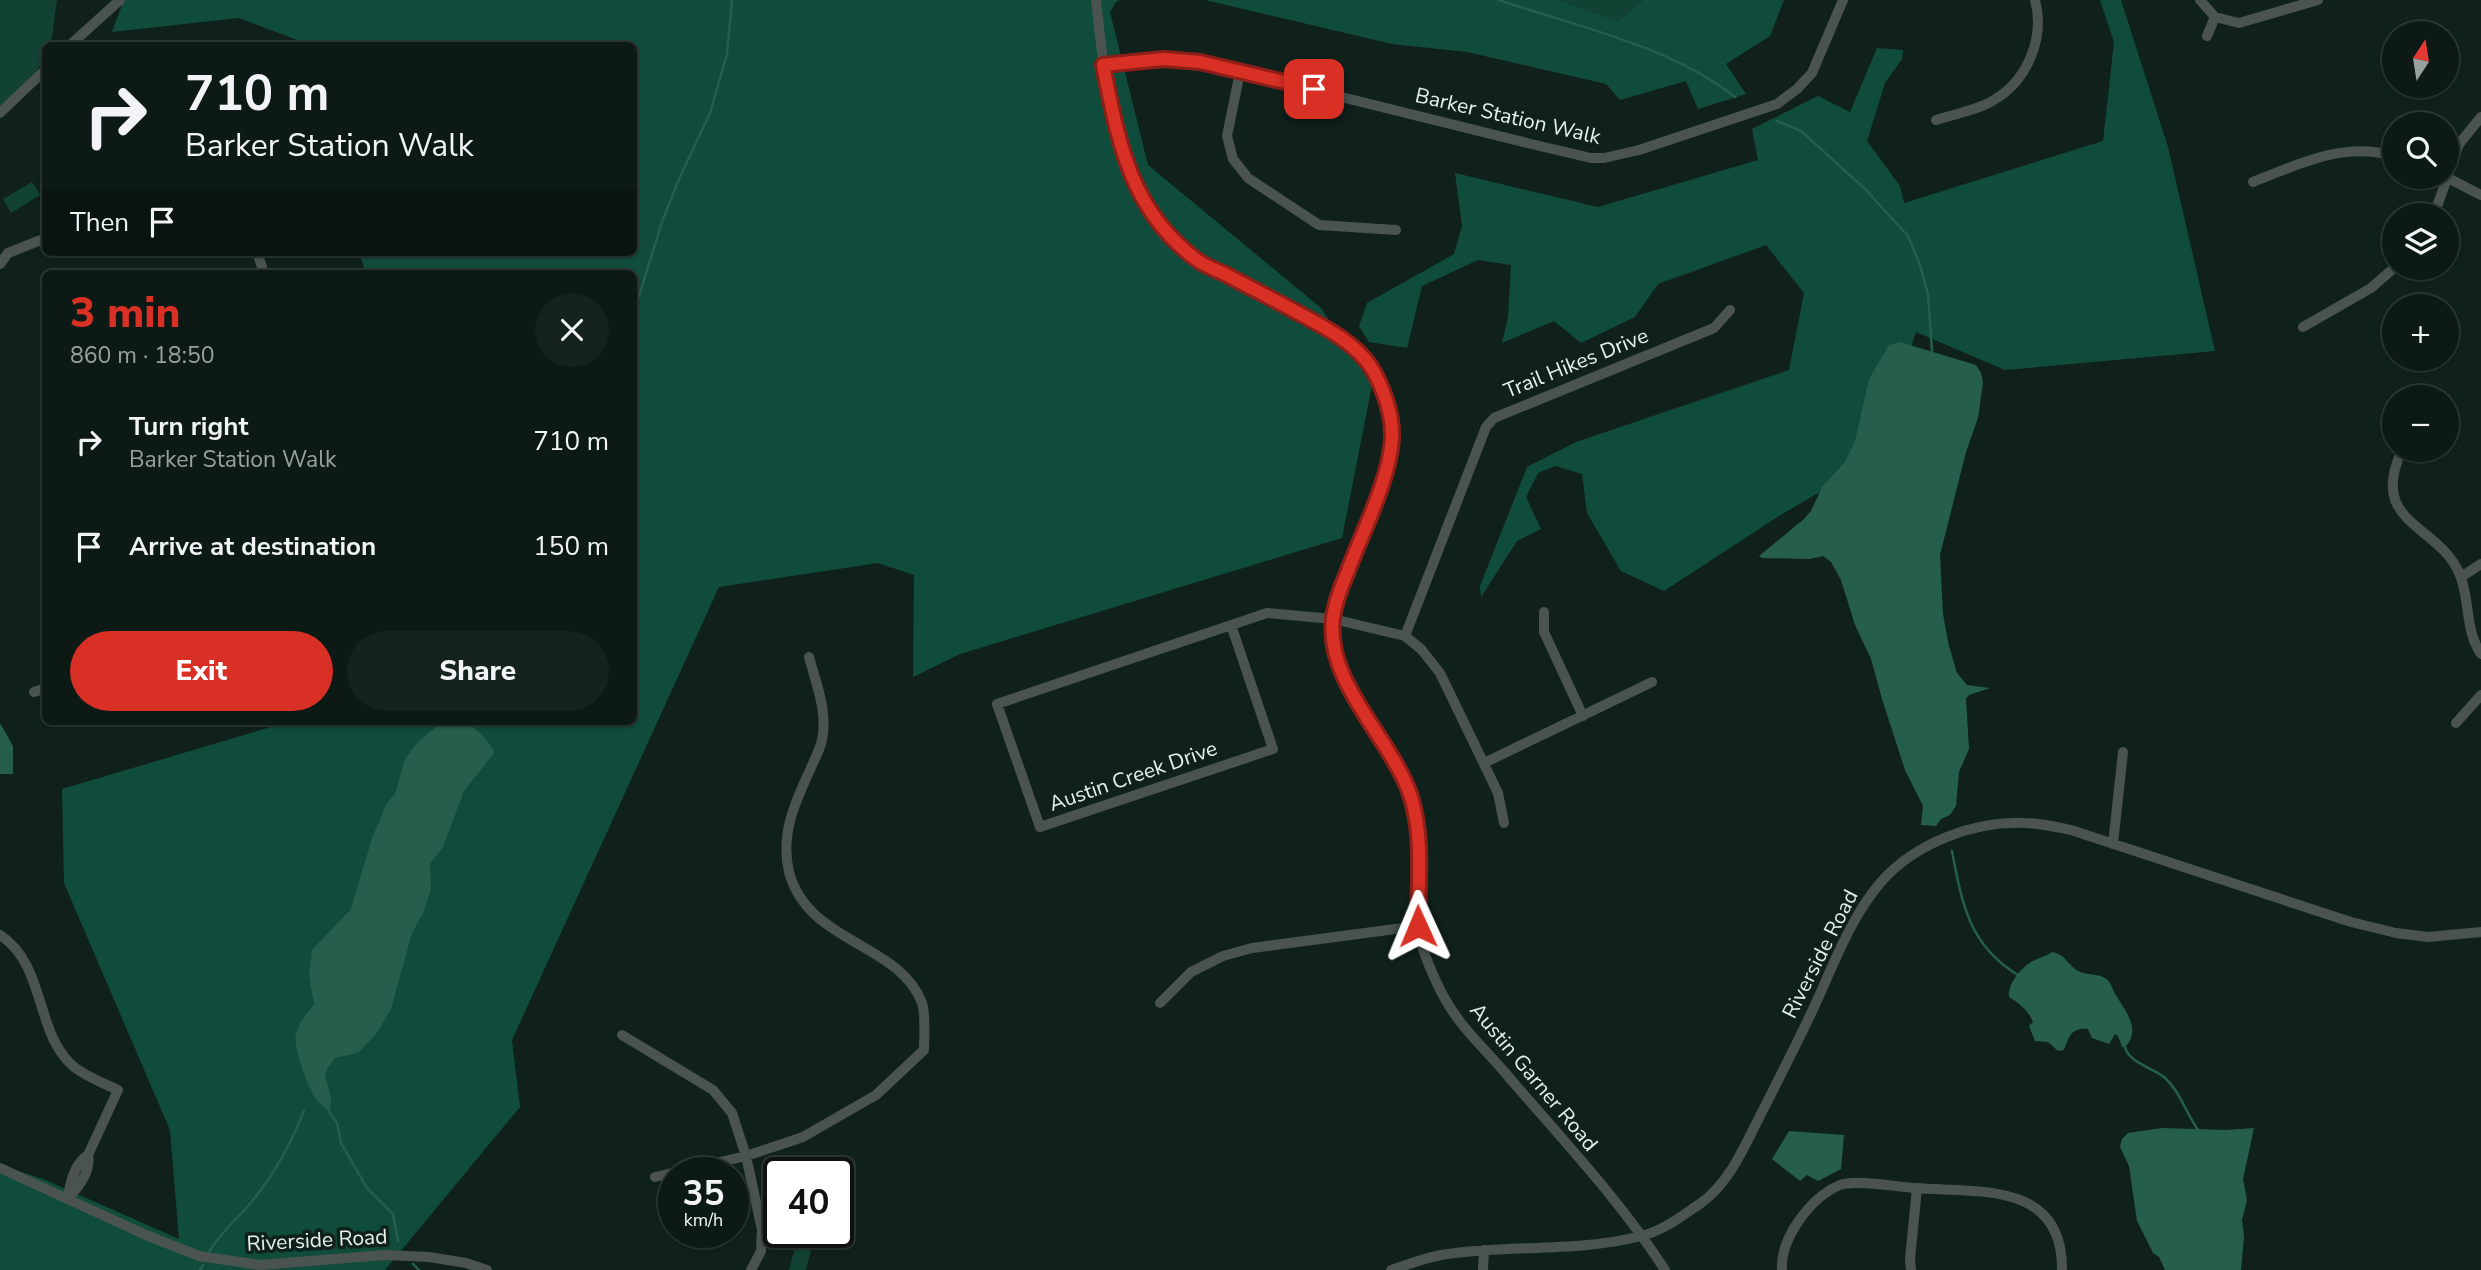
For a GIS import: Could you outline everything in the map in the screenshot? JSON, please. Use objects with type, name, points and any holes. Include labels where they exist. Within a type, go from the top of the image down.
[{"type":"street","points":[[73,42],[120,0]]},
{"type":"street","name":"Austin Garner Road","points":[[1096,0],[1103,65],[1125,163],[1140,195],[1166,231],[1197,260],[1338,336],[1370,365],[1381,387],[1390,416],[1392,436],[1387,467],[1336,601],[1333,636],[1341,673],[1386,745],[1410,794],[1418,830],[1418,926],[1429,961],[1445,999],[1472,1038],[1499,1066],[1643,1236],[1665,1270]]},
{"type":"street","name":"Barker Station Walk","points":[[1103,65],[1164,59],[1200,62],[1527,143],[1591,158],[1604,158],[1639,150],[1777,104],[1812,73],[1843,0]]},
{"type":"street","points":[[1936,120],[1993,101],[2010,88],[2029,61],[2038,38],[2039,17],[2035,0]]},
{"type":"street","points":[[2200,0],[2215,18],[2239,23],[2318,0]]},
{"type":"street","points":[[2207,36],[2215,18]]},
{"type":"street","points":[[1240,72],[1227,136],[1233,159],[1248,178],[1319,225],[1396,230]]},
{"type":"street","points":[[0,113],[42,73]]},
{"type":"street","points":[[2459,144],[2481,117]]},
{"type":"street","points":[[2253,182],[2329,153],[2356,150],[2382,152]]},
{"type":"street","points":[[2459,183],[2481,195]]},
{"type":"street","points":[[0,264],[4,249],[42,239]]},
{"type":"street","points":[[2302,327],[2371,288],[2382,278]]},
{"type":"street","name":"Trail Hikes Drive","points":[[1405,636],[1486,427],[1494,418],[1714,328],[1730,310]]},
{"type":"street","points":[[2396,462],[2393,483],[2396,504],[2405,519],[2435,543],[2454,563],[2461,577],[2471,632],[2481,654]]},
{"type":"street","points":[[2461,577],[2481,564]]},
{"type":"street","points":[[1544,612],[1544,632],[1583,716]]},
{"type":"street","name":"Austin Creek Drive","points":[[1231,625],[1273,749],[1040,827],[997,704],[1231,625],[1267,613],[1333,619],[1405,636]]},
{"type":"street","points":[[1405,636],[1421,649],[1440,673],[1498,793],[1504,823]]},
{"type":"street","points":[[655,1177],[746,1156],[803,1137],[876,1095],[925,1051],[922,1004],[908,979],[877,956],[824,924],[802,902],[789,872],[785,838],[794,804],[822,741],[821,700],[809,657]]},
{"type":"street","points":[[1484,763],[1653,682]]},
{"type":"street","points":[[2456,723],[2481,695]]},
{"type":"street","points":[[2113,844],[2123,752]]},
{"type":"street","name":"Riverside Road","points":[[1391,1270],[1439,1255],[1577,1245],[1643,1236],[1668,1225],[1704,1200],[1733,1169],[1841,947],[1874,891],[1893,870],[1956,834],[2009,823],[2045,825],[2113,844],[2328,915],[2396,933],[2428,937],[2481,932]]},
{"type":"street","points":[[1160,1003],[1191,972],[1223,956],[1252,948],[1418,926]]},
{"type":"street","points":[[0,935],[11,942],[33,975],[58,1047],[73,1066],[118,1090],[88,1155],[90,1164],[79,1188],[68,1198]]},
{"type":"street","points":[[622,1035],[713,1090],[732,1113],[746,1156],[762,1230],[761,1251],[751,1270]]},
{"type":"street","name":"Riverside Road","points":[[0,1168],[146,1235],[199,1256],[260,1265],[385,1255],[429,1257],[466,1263],[486,1270]]},
{"type":"street","points":[[1782,1270],[1781,1263],[1789,1238],[1805,1213],[1821,1197],[1842,1184],[1983,1191],[2017,1197],[2042,1213],[2054,1231],[2062,1258],[2062,1270]]},
{"type":"street","points":[[1911,1270],[1917,1188]]},
{"type":"street","points":[[1483,1270],[1484,1250]]},
{"type":"shaded area","points":[[0,0],[57,0],[51,42],[42,42],[42,64],[0,111]]},
{"type":"shaded area","points":[[124,0],[1122,0],[1117,1],[1110,12],[1148,165],[1321,308],[1372,385],[1342,538],[960,654],[913,677],[914,575],[878,563],[719,587],[512,1040],[520,1107],[385,1270],[0,1270],[0,1165],[43,1179],[179,1239],[170,1130],[64,883],[62,789],[278,725],[637,725],[637,270],[365,270],[360,256],[637,256],[637,42],[302,42],[239,18],[112,32]]},
{"type":"shaded area","points":[[1205,0],[1558,0],[1618,22],[1644,0],[1784,0],[1770,36],[1726,64],[1746,94],[1698,109],[1686,81],[1620,100],[1606,84],[1467,52],[1392,44]]},
{"type":"shaded area","points":[[1389,0],[1676,0],[1639,26]]},
{"type":"shaded area","points":[[2100,0],[2121,0],[2168,147],[2215,351],[2005,370],[1916,332],[1876,459],[1779,516],[1664,591],[1621,571],[1587,513],[1582,474],[1555,466],[1538,473],[1526,497],[1541,529],[1517,541],[1481,597],[1480,586],[1527,467],[1576,442],[1789,370],[1804,293],[1766,245],[1658,284],[1635,317],[1581,343],[1554,321],[1502,343],[1508,317],[1511,265],[1478,260],[1422,286],[1407,348],[1369,342],[1359,326],[1367,303],[1454,254],[1462,226],[1455,173],[1598,207],[1758,160],[1752,129],[1818,96],[1850,112],[1877,48],[1903,50],[1902,59],[1885,83],[1867,141],[1900,186],[1904,203],[2103,141],[2114,42]]},
{"type":"shaded area","points":[[32,182],[40,195],[11,213],[3,199]]},
{"type":"shaded area","points":[[1900,342],[1976,365],[1983,382],[1978,418],[1966,452],[1940,555],[1943,614],[1957,673],[1967,685],[1990,688],[1969,695],[1966,699],[1969,749],[1959,772],[1956,806],[1950,815],[1941,819],[1936,826],[1921,825],[1923,806],[1905,770],[1871,659],[1855,625],[1841,580],[1831,562],[1823,556],[1810,559],[1759,556],[1804,519],[1811,511],[1822,487],[1845,462],[1855,441],[1869,379],[1889,345]]},
{"type":"shaded area","points":[[0,723],[13,746],[13,774],[0,774]]},
{"type":"shaded area","points":[[438,725],[469,725],[486,739],[494,753],[464,791],[443,847],[430,864],[431,889],[423,913],[412,933],[391,1009],[376,1034],[358,1053],[335,1058],[327,1069],[325,1075],[331,1098],[330,1113],[310,1088],[295,1039],[299,1025],[314,1004],[309,975],[312,950],[351,909],[372,838],[387,803],[395,794],[405,759],[418,742]]},
{"type":"shaded area","points":[[2052,952],[2060,955],[2078,971],[2102,976],[2111,984],[2132,1026],[2130,1040],[2125,1047],[2122,1047],[2115,1034],[2109,1044],[2092,1038],[2088,1029],[2074,1031],[2064,1050],[2058,1051],[2048,1042],[2035,1041],[2029,1026],[2033,1022],[2031,1018],[2009,997],[2009,992],[2013,981],[2026,966]]},
{"type":"shaded area","points":[[2161,1128],[2254,1128],[2243,1179],[2247,1200],[2242,1220],[2244,1237],[2241,1270],[2165,1270],[2159,1257],[2153,1253],[2137,1221],[2129,1166],[2120,1147],[2122,1139],[2128,1133]]},
{"type":"shaded area","points":[[1789,1131],[1844,1135],[1841,1169],[1818,1181],[1807,1175],[1800,1181],[1772,1159]]},
{"type":"shaded area","points":[[795,1248],[811,1250],[806,1270],[789,1270]]},
{"type":"waterway","points":[[637,302],[663,219],[710,113],[727,54],[732,0]]},
{"type":"waterway","points":[[1499,0],[1652,51],[1709,79],[1735,97]]},
{"type":"waterway","points":[[1777,121],[1801,131],[1865,189],[1908,236],[1928,294],[1932,351]]},
{"type":"waterway","points":[[1952,851],[1970,922],[1988,950],[2018,975]]},
{"type":"waterway","points":[[2125,1047],[2131,1057],[2170,1083],[2198,1130]]},
{"type":"waterway","points":[[209,1252],[265,1184],[287,1149],[304,1111]]},
{"type":"waterway","points":[[330,1113],[337,1123],[341,1143],[367,1188],[393,1214],[398,1241]]},
{"type":"waterway","points":[[413,1264],[419,1270]]},
{"type":"waterway","points":[[200,1270],[203,1265]]},
{"type":"route","points":[[1314,89],[1200,62],[1164,59],[1103,65],[1125,163],[1140,195],[1166,231],[1197,260],[1285,305],[1338,336],[1370,365],[1381,387],[1390,416],[1392,436],[1387,467],[1336,601],[1333,636],[1341,673],[1386,745],[1410,794],[1418,830],[1418,926]]}]
